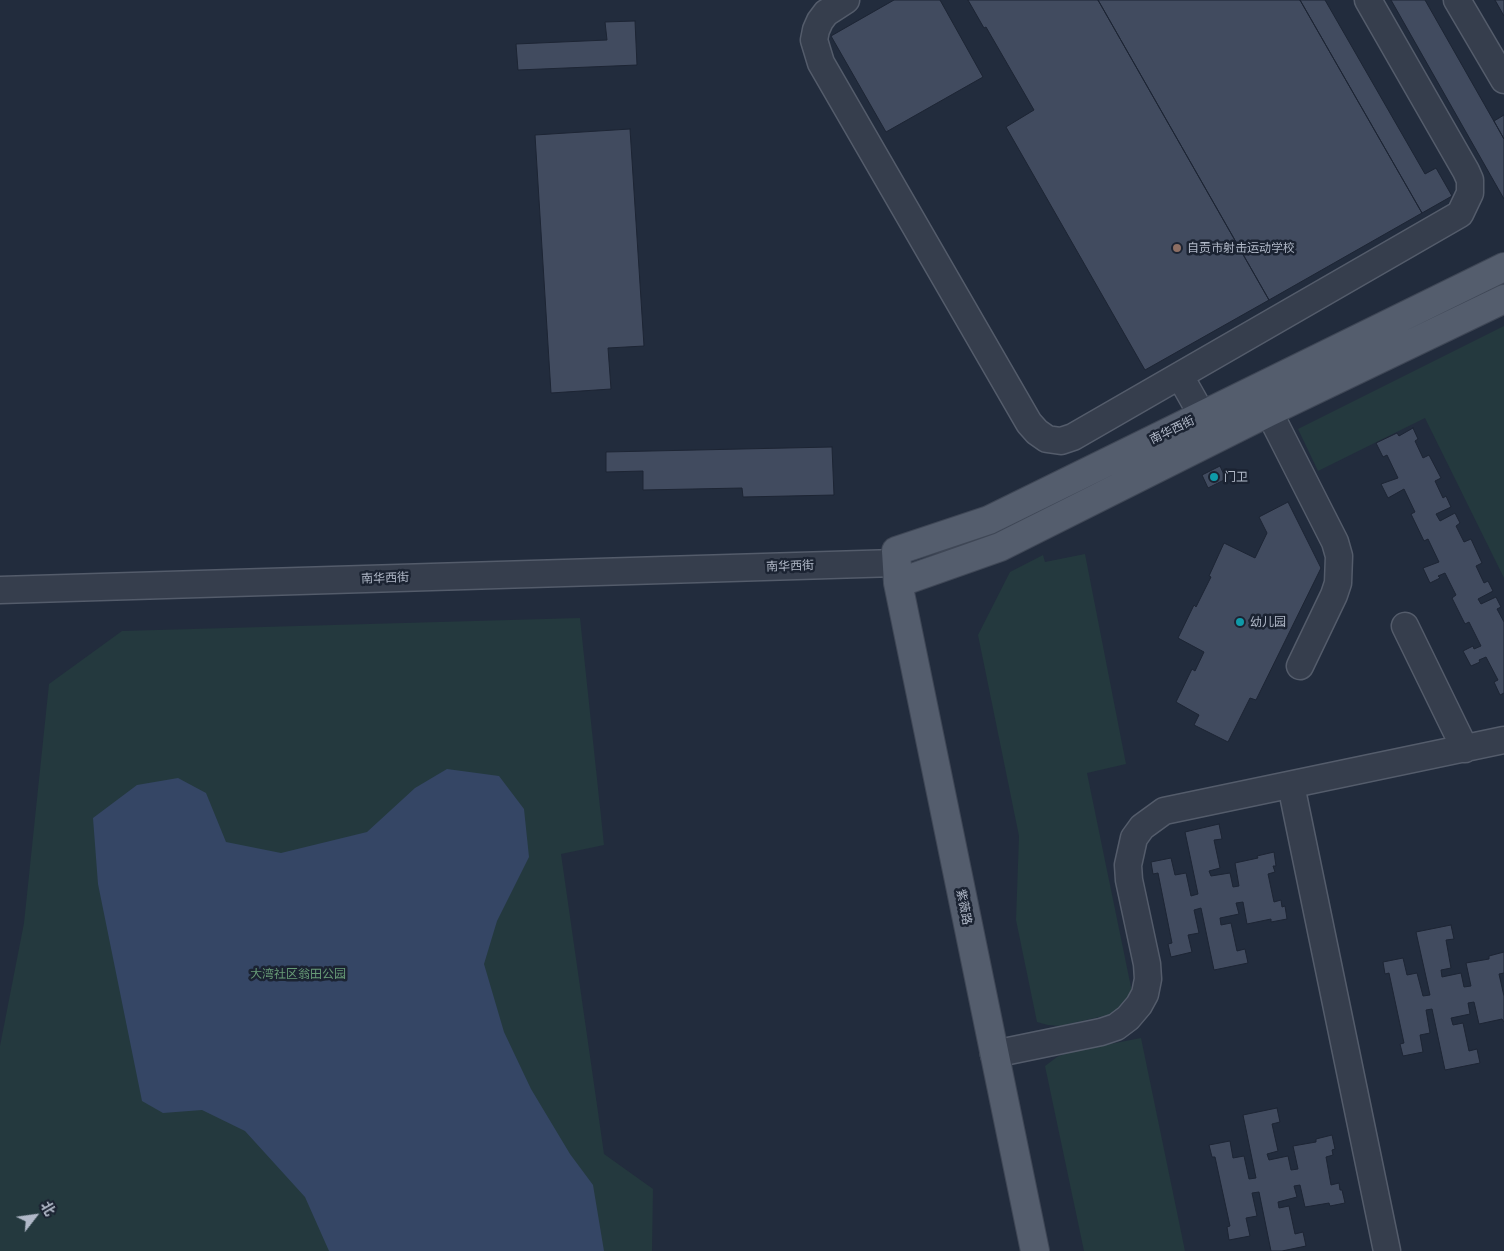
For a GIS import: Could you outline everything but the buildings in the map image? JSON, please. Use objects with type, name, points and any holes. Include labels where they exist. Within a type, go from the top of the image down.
[{"type":"main road","name":"南华西街","points":[[1504,267],[990,520],[896,551],[897,573],[1000,547],[1269,412],[1504,300]]},
{"type":"main road","name":"紫薇路","points":[[897,573],[1034,1251]]},
{"type":"street","points":[[846,0],[826,13],[816,30],[814,40],[820,63],[1029,423],[1047,439],[1061,440],[1073,437],[1460,214],[1470,193],[1470,180],[1368,0]]},
{"type":"street","points":[[1457,0],[1504,80]]},
{"type":"street","points":[[1180,376],[1202,416]]},
{"type":"street","points":[[1269,412],[1335,542],[1339,556],[1339,576],[1334,595],[1300,666]]},
{"type":"street","name":"南华西街","points":[[0,590],[897,573]]},
{"type":"street","points":[[1404,626],[1465,748]]},
{"type":"street","points":[[994,1054],[1101,1032],[1116,1027],[1128,1018],[1139,1005],[1145,994],[1148,979],[1147,964],[1129,880],[1128,865],[1134,838],[1142,827],[1164,811],[1504,740]]},
{"type":"street","points":[[1291,784],[1388,1251]]},
{"type":"green space","points":[[1504,326],[1504,578],[1425,418],[1318,471],[1298,429]]},
{"type":"green space","points":[[1085,554],[1126,764],[1087,773],[1132,992],[1116,1010],[1108,1015],[1060,1026],[1037,1022],[1016,920],[1019,836],[978,635],[1010,572],[1043,555],[1045,562]]},
{"type":"green space","name":"大湾社区翁田公园","points":[[580,618],[604,845],[561,854],[604,1154],[653,1189],[652,1251],[0,1251],[0,1046],[24,923],[49,684],[122,631]]},
{"type":"green space","points":[[1141,1038],[1185,1251],[1084,1251],[1045,1066],[1057,1057],[1069,1052]]},
{"type":"water","points":[[447,769],[499,776],[524,809],[529,857],[497,921],[484,964],[504,1032],[531,1089],[570,1154],[593,1185],[604,1251],[329,1251],[305,1197],[245,1131],[202,1110],[163,1113],[142,1101],[98,884],[93,818],[137,785],[178,778],[206,793],[226,842],[281,853],[367,832],[415,788]]},
{"type":"place","name":"自贡市射击运动学校","points":[[1177,248]]},
{"type":"place","name":"门卫","points":[[1214,477]]},
{"type":"place","name":"幼儿园","points":[[1240,622]]}]
